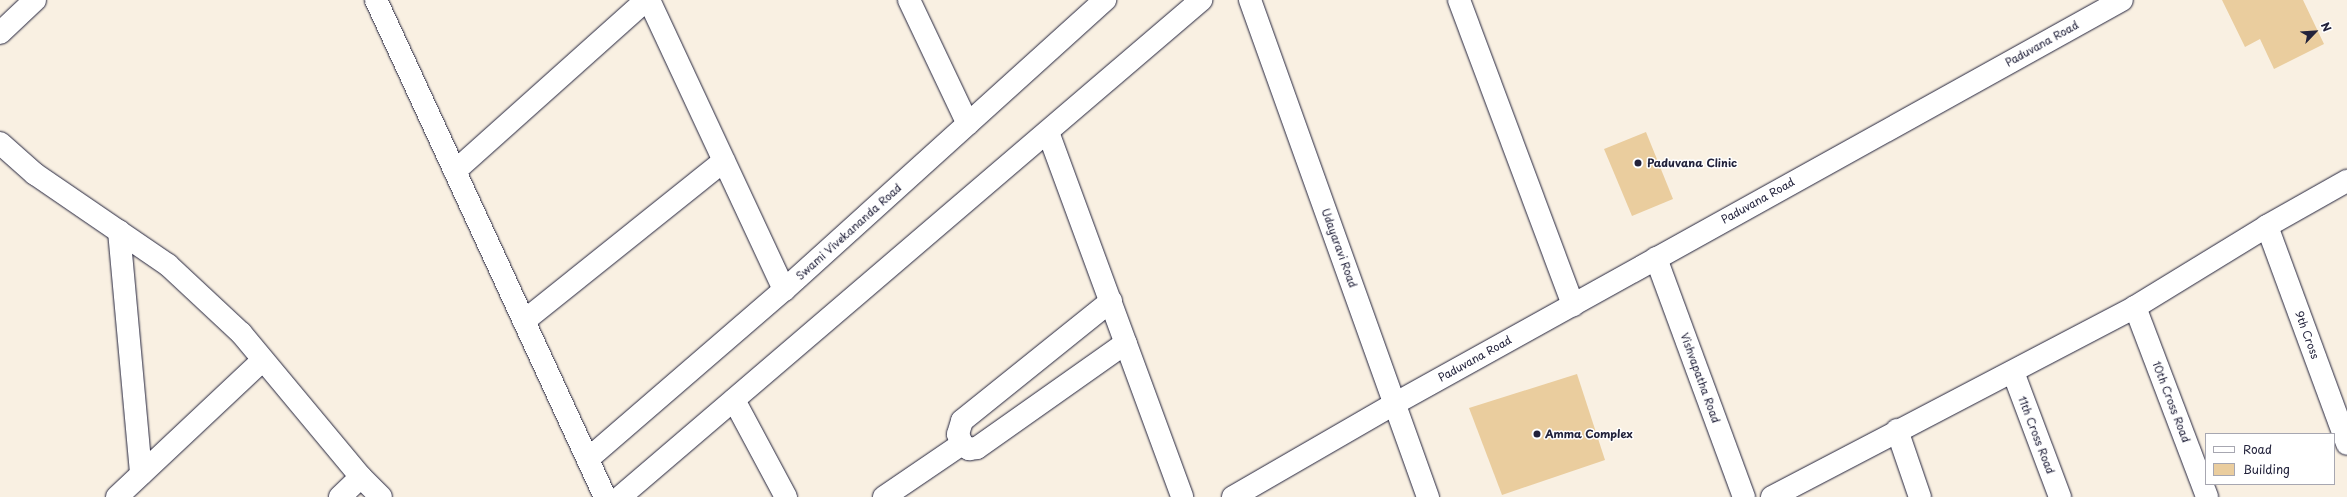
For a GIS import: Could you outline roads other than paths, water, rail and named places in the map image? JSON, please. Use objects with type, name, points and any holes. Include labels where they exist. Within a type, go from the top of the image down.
[{"type":"street","points":[[0,33],[35,0]]},
{"type":"street","points":[[376,0],[605,497]]},
{"type":"street","points":[[455,171],[646,0]]},
{"type":"street","points":[[649,0],[784,290]]},
{"type":"street","points":[[910,0],[968,124]]},
{"type":"street","name":"Swami Vivekananda Road","points":[[588,459],[784,290],[1105,0]]},
{"type":"street","points":[[620,497],[1201,0]]},
{"type":"street","name":"Udayaravi Road","points":[[1250,0],[1396,403],[1428,497]]},
{"type":"street","points":[[1459,0],[1572,305]]},
{"type":"street","name":"Paduvana Road","points":[[1233,497],[1396,403],[2122,0]]},
{"type":"street","points":[[1048,132],[1182,497]]},
{"type":"street","points":[[0,143],[35,174],[168,265],[241,333],[361,477],[381,497]]},
{"type":"street","points":[[524,321],[724,161]]},
{"type":"street","points":[[1772,497],[1897,430],[2013,372],[2135,307],[2268,226],[2347,181]]},
{"type":"street","name":"9th Cross","points":[[2268,226],[2347,444]]},
{"type":"street","points":[[119,231],[141,474]]},
{"type":"street","name":"Vishvapatha Road","points":[[1656,258],[1744,497]]},
{"type":"street","points":[[1111,301],[962,421],[958,434],[962,444],[969,449],[977,448],[1126,343]]},
{"type":"street","name":"10th Cross Road","points":[[2135,307],[2207,497]]},
{"type":"street","points":[[117,497],[263,360]]},
{"type":"street","name":"11th Cross Road","points":[[2013,372],[2060,497]]},
{"type":"street","points":[[734,400],[786,497]]},
{"type":"street","points":[[1897,430],[1920,497]]},
{"type":"street","points":[[884,497],[962,444]]},
{"type":"street","points":[[340,497],[361,477]]},
{"type":"place","name":"Paduvana Clinic","points":[[1638,163]]},
{"type":"place","name":"Amma Complex","points":[[1537,434]]}]
